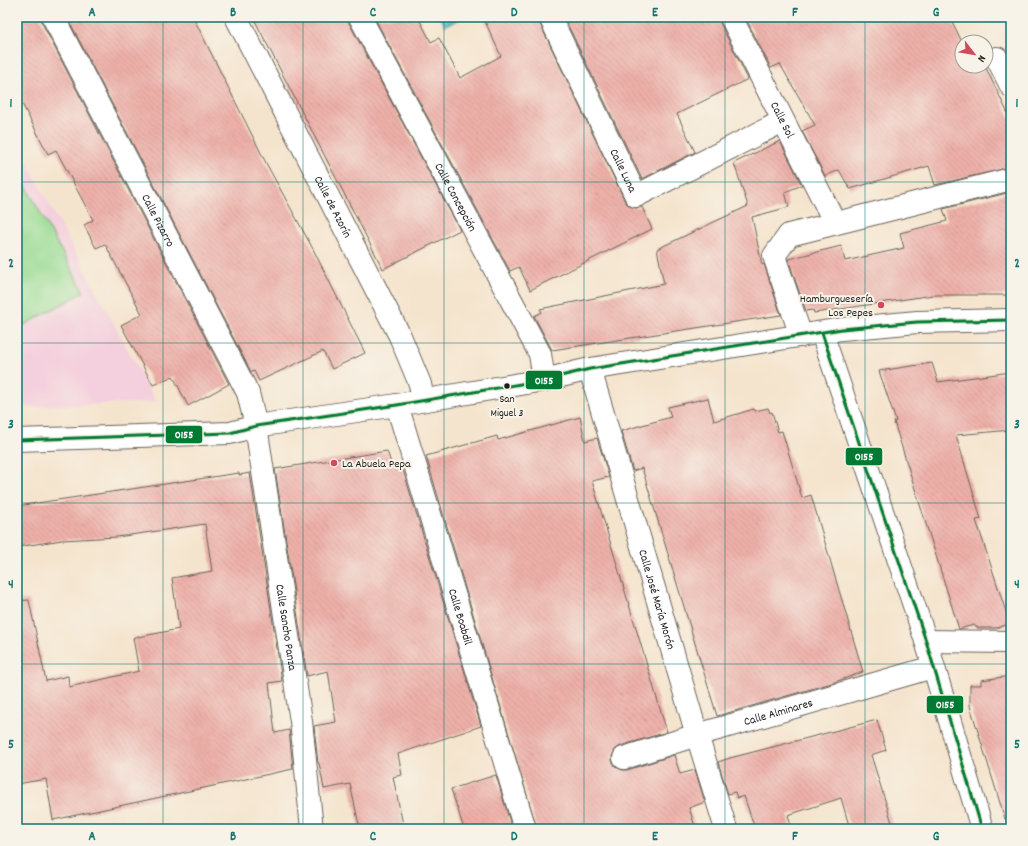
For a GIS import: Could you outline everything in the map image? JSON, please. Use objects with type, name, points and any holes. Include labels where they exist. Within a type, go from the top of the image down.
[{"type":"street","name":"Calle Pizarro","points":[[52,17],[248,393],[256,426]]},
{"type":"street","name":"Calle de Azorín","points":[[236,17],[400,336],[420,384],[423,400]]},
{"type":"street","name":"Calle Concepción","points":[[360,17],[540,354],[544,380]]},
{"type":"street","name":"Calle Luna","points":[[550,17],[636,196],[782,121]]},
{"type":"street","name":"Calle Sol","points":[[731,17],[834,223]]},
{"type":"street","points":[[997,58],[1011,86]]},
{"type":"street","points":[[985,829],[982,829],[926,642],[811,334],[774,256],[789,236],[834,223],[1011,179]]},
{"type":"street","points":[[17,440],[230,433],[256,426],[397,405],[544,380],[590,369],[811,334],[917,322],[1011,320]]},
{"type":"street","name":"Calle José María Morón","points":[[590,369],[726,829]]},
{"type":"street","name":"Calle Boabdil","points":[[397,405],[525,829]]},
{"type":"street","name":"Calle Sancho Panza","points":[[256,426],[301,721],[312,829]]},
{"type":"street","points":[[926,642],[1011,642]]},
{"type":"street","name":"Calle Alminares","points":[[624,758],[697,735],[933,667]]},
{"type":"shaded area","points":[[17,144],[156,402],[17,407]]},
{"type":"green space","points":[[17,170],[84,292],[17,329]]},
{"type":"water","points":[[440,17],[459,17],[460,19],[445,26]]},
{"type":"building","points":[[17,17],[41,17],[42,23],[229,384],[188,406],[173,376],[153,385],[121,325],[142,314],[105,244],[96,248],[84,225],[93,220],[56,150],[48,154],[17,94]]},
{"type":"building","points":[[67,17],[193,17],[266,163],[313,249],[365,353],[332,369],[323,351],[259,381],[254,371],[251,372]]},
{"type":"building","points":[[253,17],[348,17],[349,23],[460,230],[383,269]]},
{"type":"building","points":[[374,17],[418,17],[431,42],[439,38],[460,78],[501,56],[483,17],[538,17],[539,22],[625,201],[629,206],[635,208],[642,207],[652,229],[530,290],[519,267],[510,271]]},
{"type":"building","points":[[564,17],[719,17],[720,23],[748,79],[677,114],[695,152],[642,179]]},
{"type":"building","points":[[745,17],[950,17],[958,34],[954,34],[954,74],[989,74],[1011,120],[1011,167],[935,185],[929,166],[850,189],[839,170],[825,176],[802,131],[815,125],[780,64],[771,68]]},
{"type":"building","points":[[780,141],[802,185],[785,192],[789,207],[752,217],[762,265],[764,264],[781,315],[552,350],[534,316],[542,312],[540,309],[664,284],[657,249],[748,206],[734,163]]},
{"type":"building","points":[[1011,192],[1011,295],[933,295],[814,313],[813,310],[806,311],[788,259],[841,246],[845,261],[904,248],[900,233],[947,221],[943,209]]},
{"type":"building","points":[[932,363],[938,382],[1011,372],[1011,430],[956,435],[981,519],[976,520],[1010,624],[996,628],[978,628],[974,625],[959,629],[894,422],[896,421],[879,371]]},
{"type":"building","points":[[708,398],[714,421],[754,409],[755,411],[768,408],[770,413],[772,412],[778,432],[782,431],[802,498],[811,495],[863,672],[832,683],[717,716],[642,468],[633,471],[621,431],[671,417],[668,407]]},
{"type":"building","points":[[580,417],[585,441],[597,438],[609,477],[592,481],[667,732],[620,746],[615,750],[612,756],[612,761],[616,767],[622,770],[627,770],[674,755],[680,774],[695,770],[705,802],[689,808],[696,829],[537,829],[426,456],[497,436],[498,440]]},
{"type":"building","points":[[387,451],[392,466],[401,463],[481,726],[398,754],[402,775],[393,777],[404,829],[360,829],[350,784],[324,789],[318,763],[314,726],[336,722],[328,671],[307,676],[275,469]]},
{"type":"building","points":[[239,473],[239,475],[250,473],[282,681],[269,683],[275,733],[289,730],[293,769],[53,820],[46,779],[17,784],[17,601],[29,600],[46,681],[68,676],[69,687],[139,671],[133,638],[179,629],[172,578],[212,571],[205,524],[117,537],[62,540],[17,547],[17,506]]},
{"type":"building","points":[[1011,676],[1011,818],[1005,819],[970,706],[970,685],[981,685],[981,680]]},
{"type":"building","points":[[877,720],[886,750],[871,755],[894,829],[850,829],[841,798],[788,815],[792,829],[755,829],[744,796],[737,798],[735,792],[728,794],[718,762]]},
{"type":"building","points":[[496,775],[512,829],[464,829],[451,789]]},
{"type":"transit line","name":"0155","points":[[17,440],[230,433],[256,426],[397,405],[544,380],[590,369],[842,329],[917,322],[1011,320]]},
{"type":"transit line","name":"0155","points":[[822,333],[926,641],[982,829]]},
{"type":"place","name":"Hamburguesería Los Pepes","points":[[881,305]]},
{"type":"place","name":"San Miguel 3","points":[[507,386]]},
{"type":"place","name":"La Abuela Pepa","points":[[334,463]]}]
